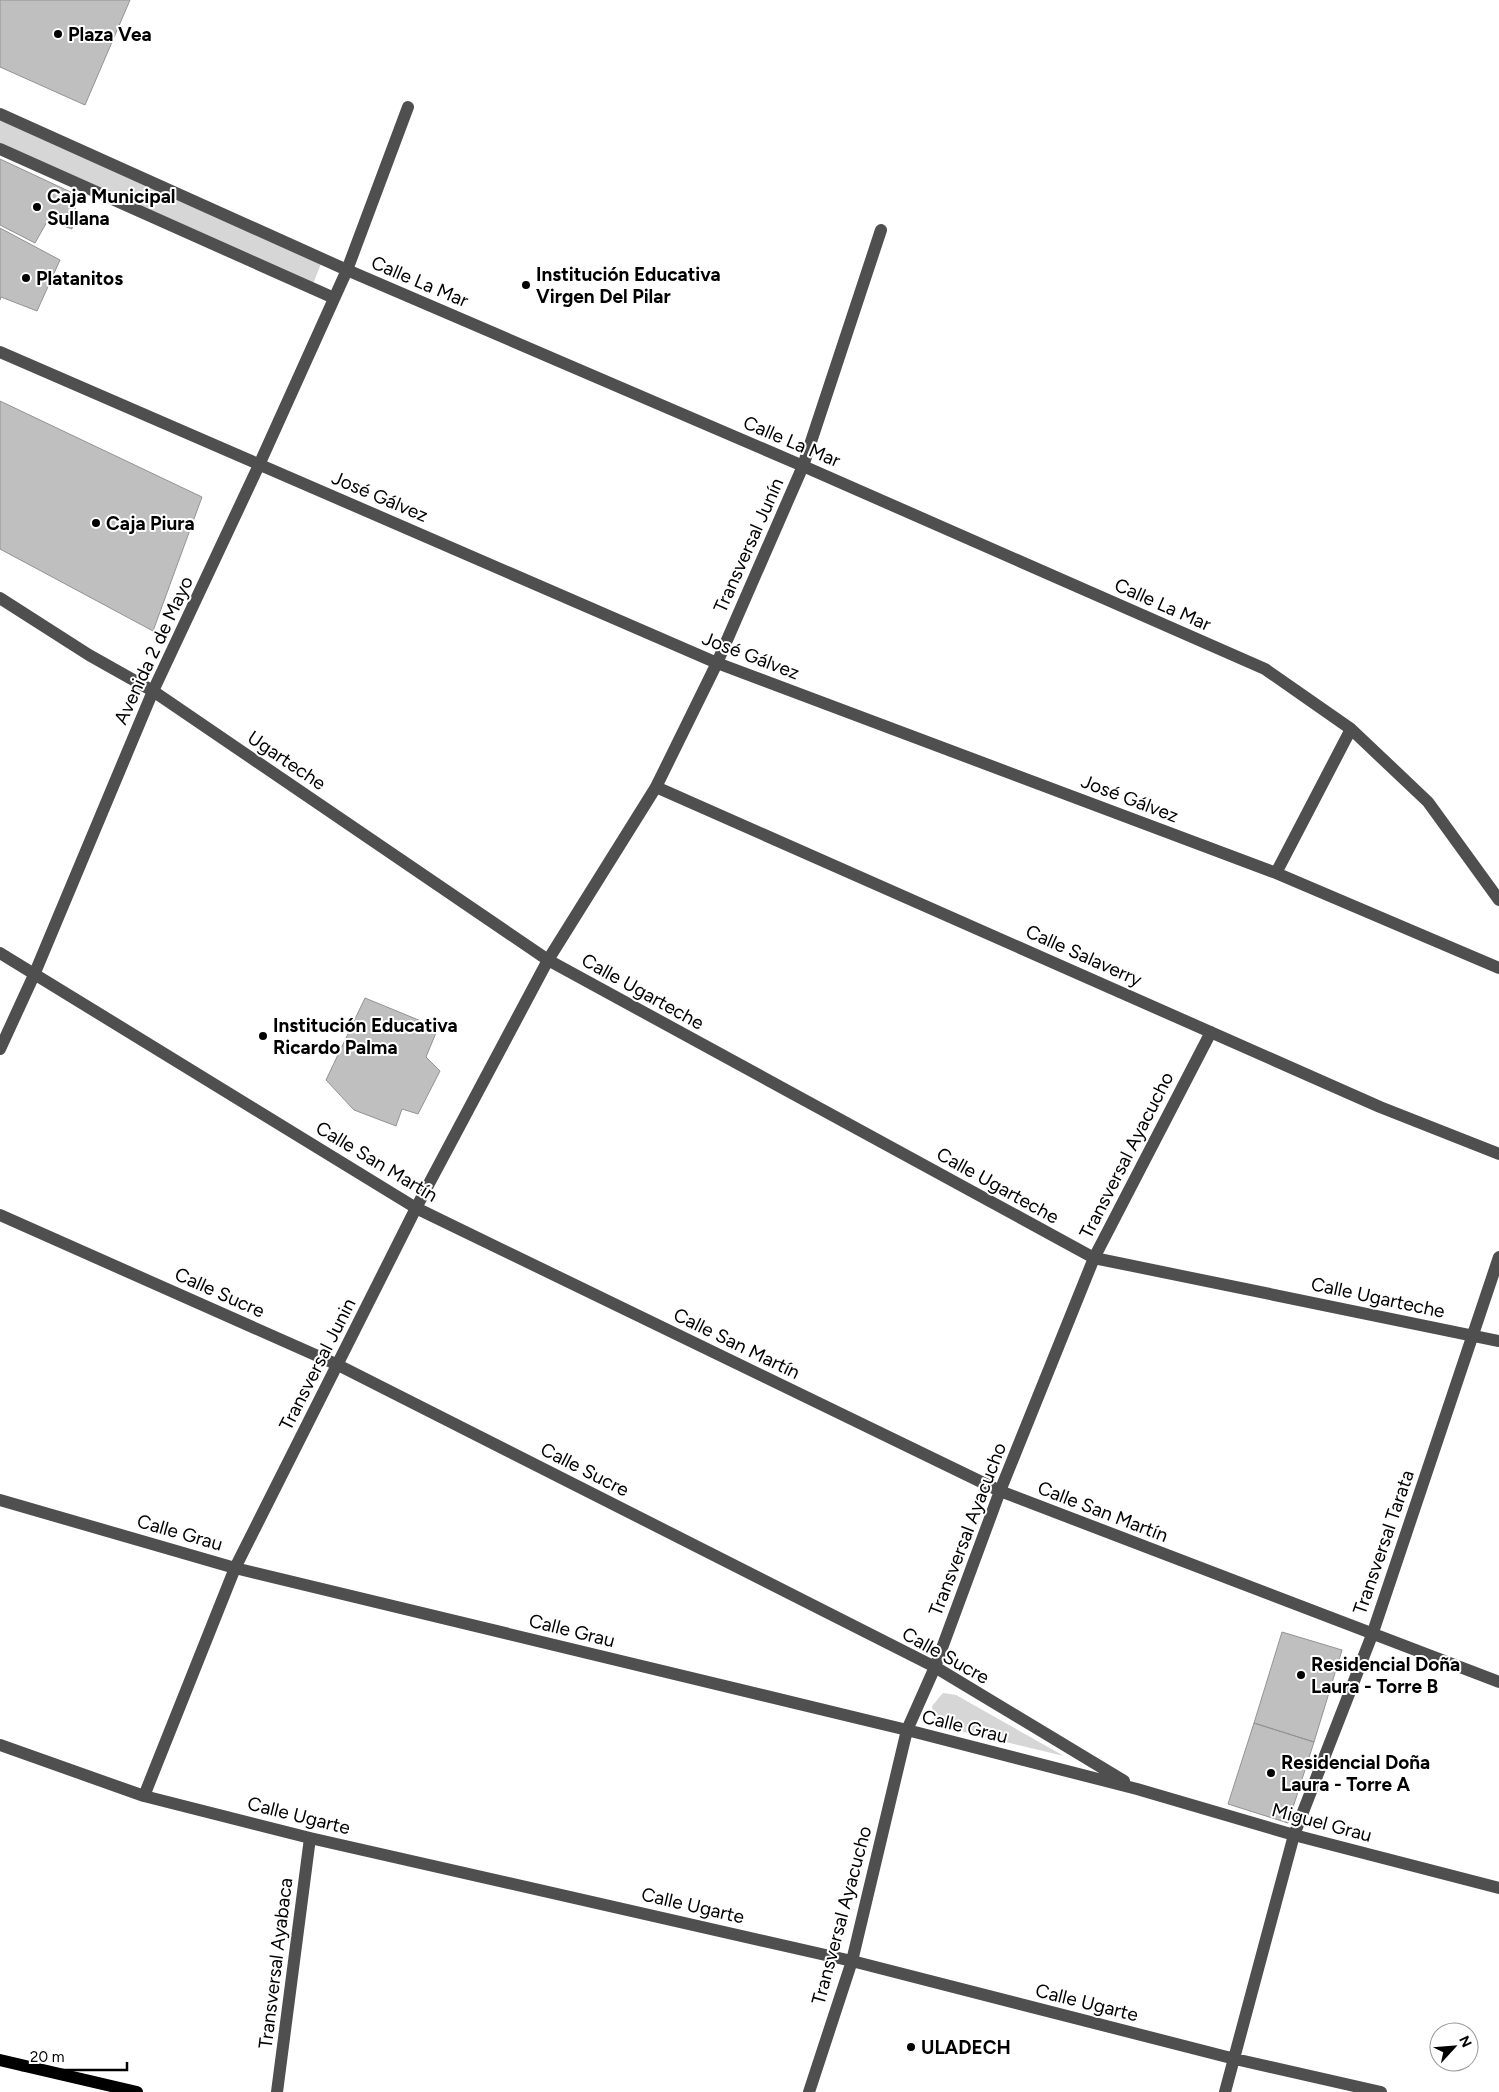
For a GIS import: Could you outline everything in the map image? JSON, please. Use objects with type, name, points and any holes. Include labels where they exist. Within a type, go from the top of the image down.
[{"type":"main road","points":[[0,2060],[98,2088],[137,2092]]},
{"type":"street","name":"Avenida 2 de Mayo","points":[[0,1049],[34,974],[153,691],[260,464],[347,270],[408,107]]},
{"type":"street","name":"Calle La Mar","points":[[0,114],[347,270],[803,466],[1265,669],[1351,729],[1428,802],[1499,900]]},
{"type":"street","points":[[0,149],[334,298]]},
{"type":"street","name":"Transversal Junín","points":[[548,960],[656,787],[717,663],[803,466],[881,230]]},
{"type":"street","name":"José Gálvez","points":[[0,352],[717,663],[1276,873],[1499,968]]},
{"type":"street","name":"Ugarteche","points":[[0,598],[89,655],[153,691],[548,960]]},
{"type":"street","points":[[1276,873],[1351,729]]},
{"type":"street","name":"Calle Salaverry","points":[[656,787],[1380,1107],[1499,1154]]},
{"type":"street","name":"Calle San Martín","points":[[0,953],[416,1208],[1000,1491],[1499,1682]]},
{"type":"street","name":"Transversal Junin","points":[[144,1796],[235,1568],[416,1208],[548,960]]},
{"type":"street","name":"Calle Ugarteche","points":[[548,960],[1094,1258],[1499,1341]]},
{"type":"street","name":"Transversal Ayacucho","points":[[809,2092],[852,1960],[907,1730],[935,1668],[1000,1491],[1094,1258],[1211,1032]]},
{"type":"street","name":"Calle Sucre","points":[[0,1215],[338,1365],[935,1668],[1137,1789]]},
{"type":"street","name":"Transversal Tarata","points":[[1225,2092],[1294,1835],[1372,1634],[1499,1257]]},
{"type":"street","name":"Calle Grau","points":[[0,1500],[235,1568],[907,1730],[1137,1789]]},
{"type":"street","name":"Calle Ugarte","points":[[0,1745],[144,1796],[310,1838],[852,1960],[1235,2059],[1381,2092]]},
{"type":"street","name":"Miguel Grau","points":[[1137,1789],[1294,1835],[1499,1888]]},
{"type":"street","name":"Transversal Ayabaca","points":[[278,2092],[310,1838]]},
{"type":"shaded area","points":[[0,120],[321,264],[313,284],[0,145]]},
{"type":"shaded area","points":[[943,1693],[956,1695],[1064,1756],[934,1725],[932,1706]]},
{"type":"building","name":"Plaza Vea","points":[[0,0],[130,0],[85,105],[0,67]]},
{"type":"building","name":"Caja Municipal Sullana","points":[[0,159],[77,195],[72,229],[48,220],[35,243],[0,225]]},
{"type":"building","name":"Platanitos","points":[[0,228],[60,260],[37,311],[1,297],[0,300]]},
{"type":"building","name":"Caja Piura","points":[[0,401],[202,497],[153,631],[0,549]]},
{"type":"building","points":[[365,998],[438,1028],[426,1057],[440,1071],[418,1114],[402,1109],[396,1126],[354,1110],[326,1080]]},
{"type":"building","name":"Residencial Doña Laura - Torre B","points":[[1282,1632],[1342,1650],[1314,1742],[1254,1723]]},
{"type":"building","name":"Residencial Doña Laura - Torre A","points":[[1254,1723],[1314,1742],[1288,1823],[1228,1804]]},
{"type":"place","name":"Plaza Vea","points":[[58,34]]},
{"type":"place","name":"Caja Municipal Sullana","points":[[37,207]]},
{"type":"place","name":"Platanitos","points":[[26,278]]},
{"type":"place","name":"Institución Educativa Virgen Del Pilar","points":[[526,285]]},
{"type":"place","name":"Caja Piura","points":[[96,523]]},
{"type":"place","name":"Institución Educativa Ricardo Palma","points":[[263,1036]]},
{"type":"place","name":"Residencial Doña Laura - Torre B","points":[[1301,1675]]},
{"type":"place","name":"Residencial Doña Laura - Torre A","points":[[1271,1773]]},
{"type":"place","name":"ULADECH","points":[[911,2047]]}]
